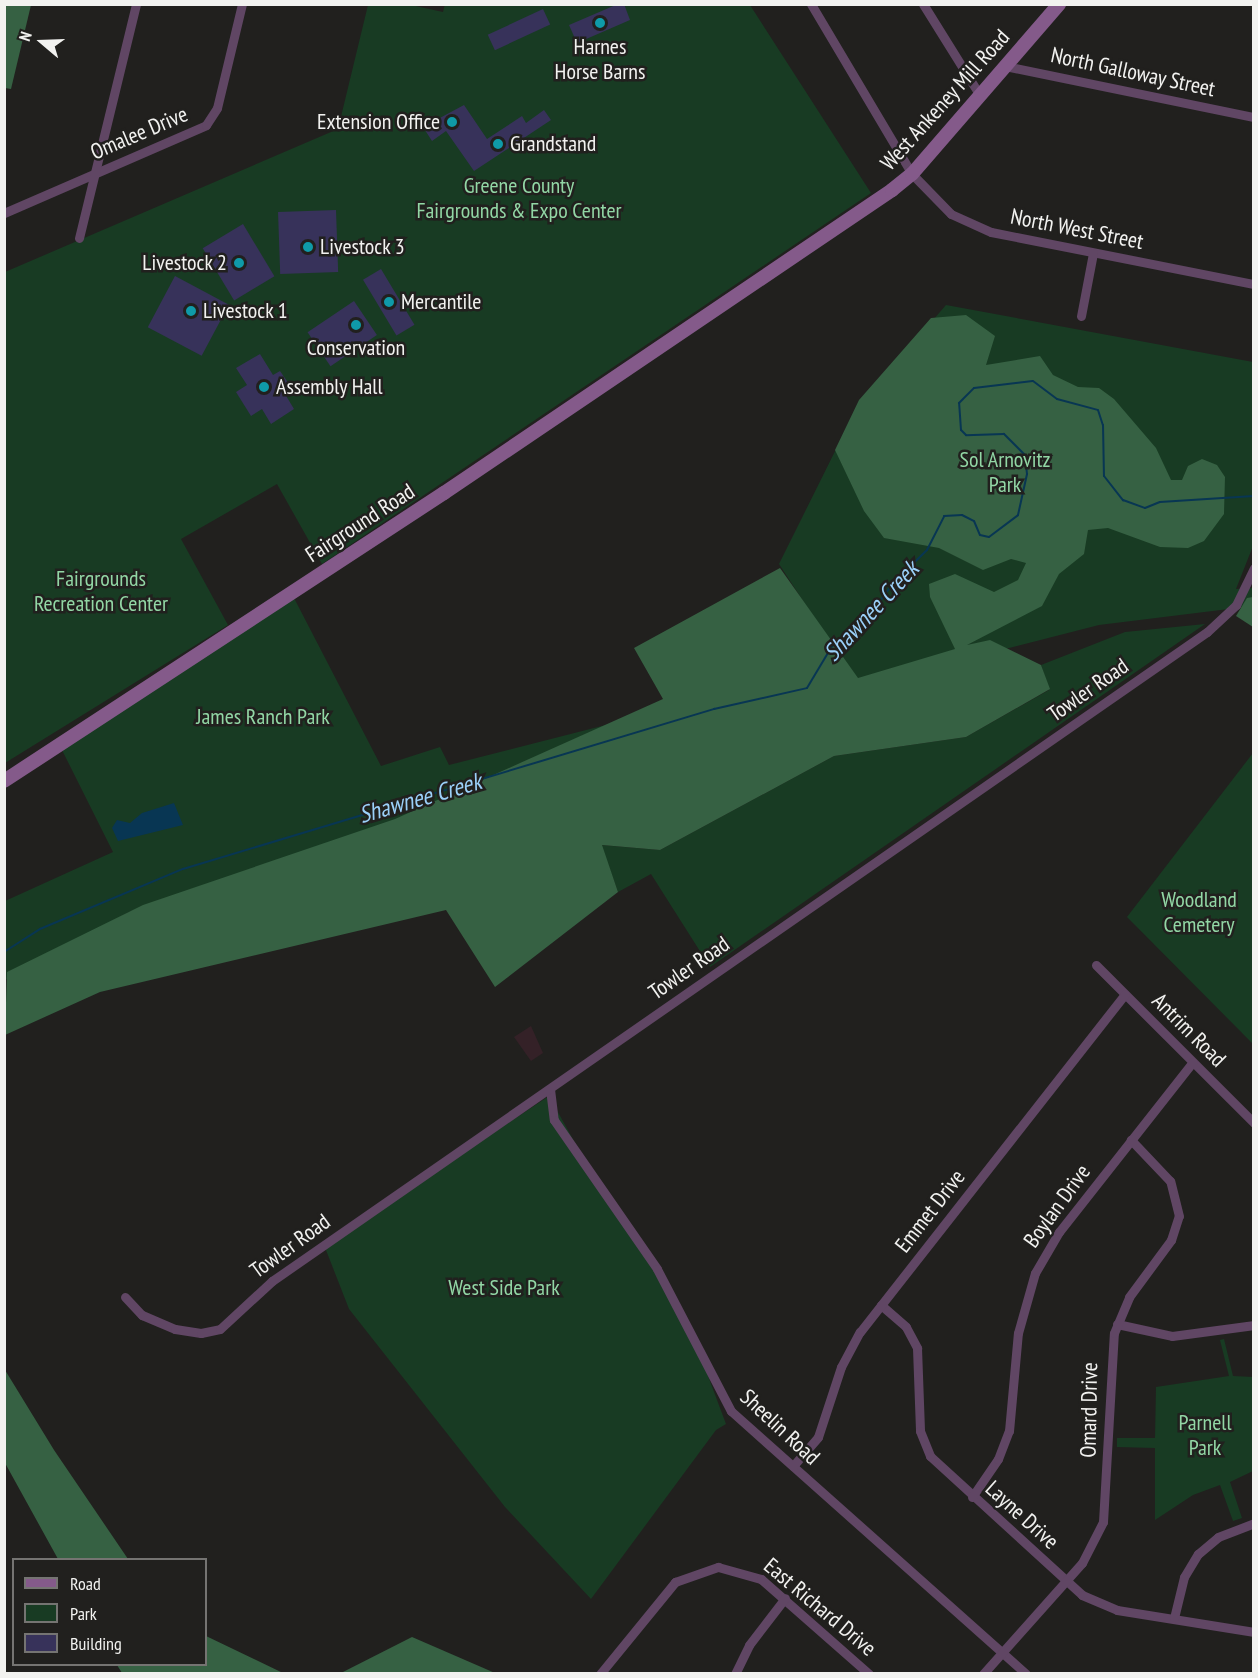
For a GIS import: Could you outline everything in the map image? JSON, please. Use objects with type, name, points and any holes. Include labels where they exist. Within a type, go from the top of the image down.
[{"type":"street","points":[[79,238],[136,4]]},
{"type":"street","name":"Omalee Drive","points":[[4,213],[200,129],[212,119],[242,4]]},
{"type":"street","name":"North West Street","points":[[811,4],[912,174],[951,214],[977,227],[1093,253],[1254,284]]},
{"type":"street","points":[[923,4],[979,94]]},
{"type":"street","name":"West Ankeney Mill Road","points":[[736,296],[912,174],[1059,4]]},
{"type":"street","name":"North Galloway Street","points":[[1005,66],[1254,117]]},
{"type":"street","points":[[1081,316],[1093,253]]},
{"type":"street","name":"Fairground Road","points":[[4,781],[736,296]]},
{"type":"street","name":"Towler Road","points":[[125,1297],[142,1315],[175,1329],[201,1333],[220,1329],[272,1281],[1207,632],[1236,605],[1254,568]]},
{"type":"street","name":"Antrim Road","points":[[1096,965],[1254,1123]]},
{"type":"street","name":"Emmet Drive","points":[[793,1466],[818,1437],[846,1355],[881,1305],[1125,994]]},
{"type":"street","name":"Boylan Drive","points":[[972,1497],[998,1460],[1010,1431],[1018,1333],[1035,1273],[1059,1232],[1192,1062]]},
{"type":"street","name":"Sheelin Road","points":[[550,1089],[554,1120],[657,1269],[689,1325],[724,1401],[793,1466],[1026,1674]]},
{"type":"street","name":"Omard Drive","points":[[983,1674],[1066,1581],[1093,1546],[1105,1513],[1109,1362],[1117,1324],[1129,1297],[1171,1240],[1179,1216],[1170,1181],[1131,1140]]},
{"type":"street","name":"Layne Drive","points":[[881,1305],[906,1327],[917,1348],[919,1422],[925,1448],[972,1497],[1066,1581],[1104,1607],[1254,1632]]},
{"type":"street","points":[[1117,1324],[1172,1336],[1254,1325]]},
{"type":"street","points":[[1174,1618],[1184,1577],[1198,1554],[1218,1538],[1254,1523]]},
{"type":"street","name":"East Richard Drive","points":[[600,1674],[664,1592],[687,1575],[711,1568],[750,1573],[785,1598],[858,1670],[869,1674]]},
{"type":"street","points":[[735,1674],[749,1645],[785,1598]]},
{"type":"shaded area","points":[[531,1026],[543,1053],[531,1061],[514,1037]]},
{"type":"green space","points":[[5,4],[31,5],[11,89],[5,88]]},
{"type":"green space","name":"Greene County Fairgrounds & Expo Center","points":[[445,4],[750,5],[871,193],[322,564],[277,484],[181,539],[228,625],[5,763],[5,272],[338,129],[368,5],[411,5],[443,12]]},
{"type":"green space","points":[[946,305],[1253,362],[1253,546],[1236,589],[1253,588],[1253,606],[1099,625],[958,661],[129,912],[5,980],[5,901],[113,852],[62,750],[294,598],[381,766],[440,747],[449,765],[676,707],[852,676],[779,564],[856,409]]},
{"type":"green space","name":"Sol Arnovitz Park","points":[[966,315],[995,336],[986,365],[1040,356],[1053,375],[1078,387],[1099,388],[1114,399],[1156,448],[1171,480],[1182,480],[1188,466],[1202,459],[1217,465],[1225,477],[1224,514],[1204,541],[1188,548],[1160,547],[1108,528],[1088,530],[1084,554],[1059,574],[1042,606],[967,645],[990,640],[1041,665],[1050,689],[966,737],[834,756],[660,850],[602,845],[618,892],[495,987],[446,910],[100,992],[5,1035],[7,972],[143,905],[395,819],[663,699],[634,648],[780,568],[858,678],[955,649],[930,597],[929,584],[955,574],[994,592],[1018,580],[1026,563],[1011,559],[983,570],[939,548],[884,538],[864,511],[835,450],[859,400],[931,318]]},
{"type":"green space","points":[[1254,597],[1253,627],[1236,616],[1247,598]]},
{"type":"green space","points":[[1205,624],[710,967],[651,874],[618,892],[601,845],[660,850],[834,756],[966,737],[1049,690],[1041,665],[1125,632]]},
{"type":"green space","name":"Woodland Cemetery","points":[[1253,753],[1253,1044],[1127,917]]},
{"type":"green space","name":"West Side Park","points":[[549,1096],[600,1188],[689,1325],[726,1424],[716,1430],[591,1599],[505,1507],[349,1309],[324,1245]]},
{"type":"green space","name":"Parnell Park","points":[[1224,1339],[1233,1376],[1253,1377],[1253,1471],[1230,1482],[1242,1518],[1233,1521],[1220,1485],[1193,1495],[1155,1520],[1155,1448],[1117,1447],[1117,1438],[1155,1438],[1156,1387],[1229,1376],[1220,1340]]},
{"type":"green space","points":[[5,1370],[54,1450],[127,1558],[57,1558],[5,1463]]},
{"type":"green space","points":[[207,1636],[283,1673],[122,1673],[118,1666],[207,1666]]},
{"type":"green space","points":[[412,1637],[495,1673],[341,1673]]},
{"type":"water","points":[[174,803],[183,825],[118,841],[112,828],[117,820],[130,823],[142,813]]},
{"type":"building","name":"Harnes Horse Barns","points":[[618,4],[624,4],[630,20],[577,43],[569,25]]},
{"type":"building","name":"Harnes Horse Barns","points":[[543,9],[550,24],[495,50],[488,35]]},
{"type":"building","points":[[464,105],[487,139],[522,116],[526,123],[544,110],[551,120],[474,171],[446,131],[432,141],[423,127]]},
{"type":"building","name":"Livestock 3","points":[[336,210],[338,272],[280,274],[278,212]]},
{"type":"building","name":"Livestock 2","points":[[243,224],[274,276],[234,300],[203,248]]},
{"type":"building","name":"Mercantile","points":[[381,269],[414,325],[396,336],[363,280]]},
{"type":"building","name":"Livestock 1","points":[[175,276],[229,305],[202,356],[148,327]]},
{"type":"building","points":[[354,301],[377,335],[331,366],[308,332]]},
{"type":"building","name":"Assembly Hall","points":[[260,354],[273,375],[280,371],[289,384],[282,389],[294,409],[271,424],[262,409],[251,416],[236,392],[247,385],[236,368]]},
{"type":"waterway","name":"Shawnee Creek","points":[[4,952],[40,929],[183,869],[714,709],[807,688],[832,646],[855,635],[894,582],[927,550],[944,516],[962,515],[974,521],[980,535],[989,537],[1018,515],[1027,474],[1025,455],[1004,434],[966,435],[961,430],[959,403],[974,388],[1033,381],[1057,399],[1098,410],[1103,425],[1104,476],[1123,500],[1145,508],[1160,502],[1254,496]]},
{"type":"place","name":"Harnes Horse Barns","points":[[600,23]]},
{"type":"place","name":"Extension Office","points":[[452,122]]},
{"type":"place","name":"Grandstand","points":[[498,144]]},
{"type":"place","name":"Livestock 3","points":[[308,247]]},
{"type":"place","name":"Livestock 2","points":[[239,263]]},
{"type":"place","name":"Mercantile","points":[[389,302]]},
{"type":"place","name":"Livestock 1","points":[[191,311]]},
{"type":"place","name":"Conservation","points":[[356,325]]},
{"type":"place","name":"Assembly Hall","points":[[264,387]]},
{"type":"park label","name":"Fairgrounds Recreation Center","points":[[101,590]]},
{"type":"park label","name":"James Ranch Park","points":[[263,717]]}]
